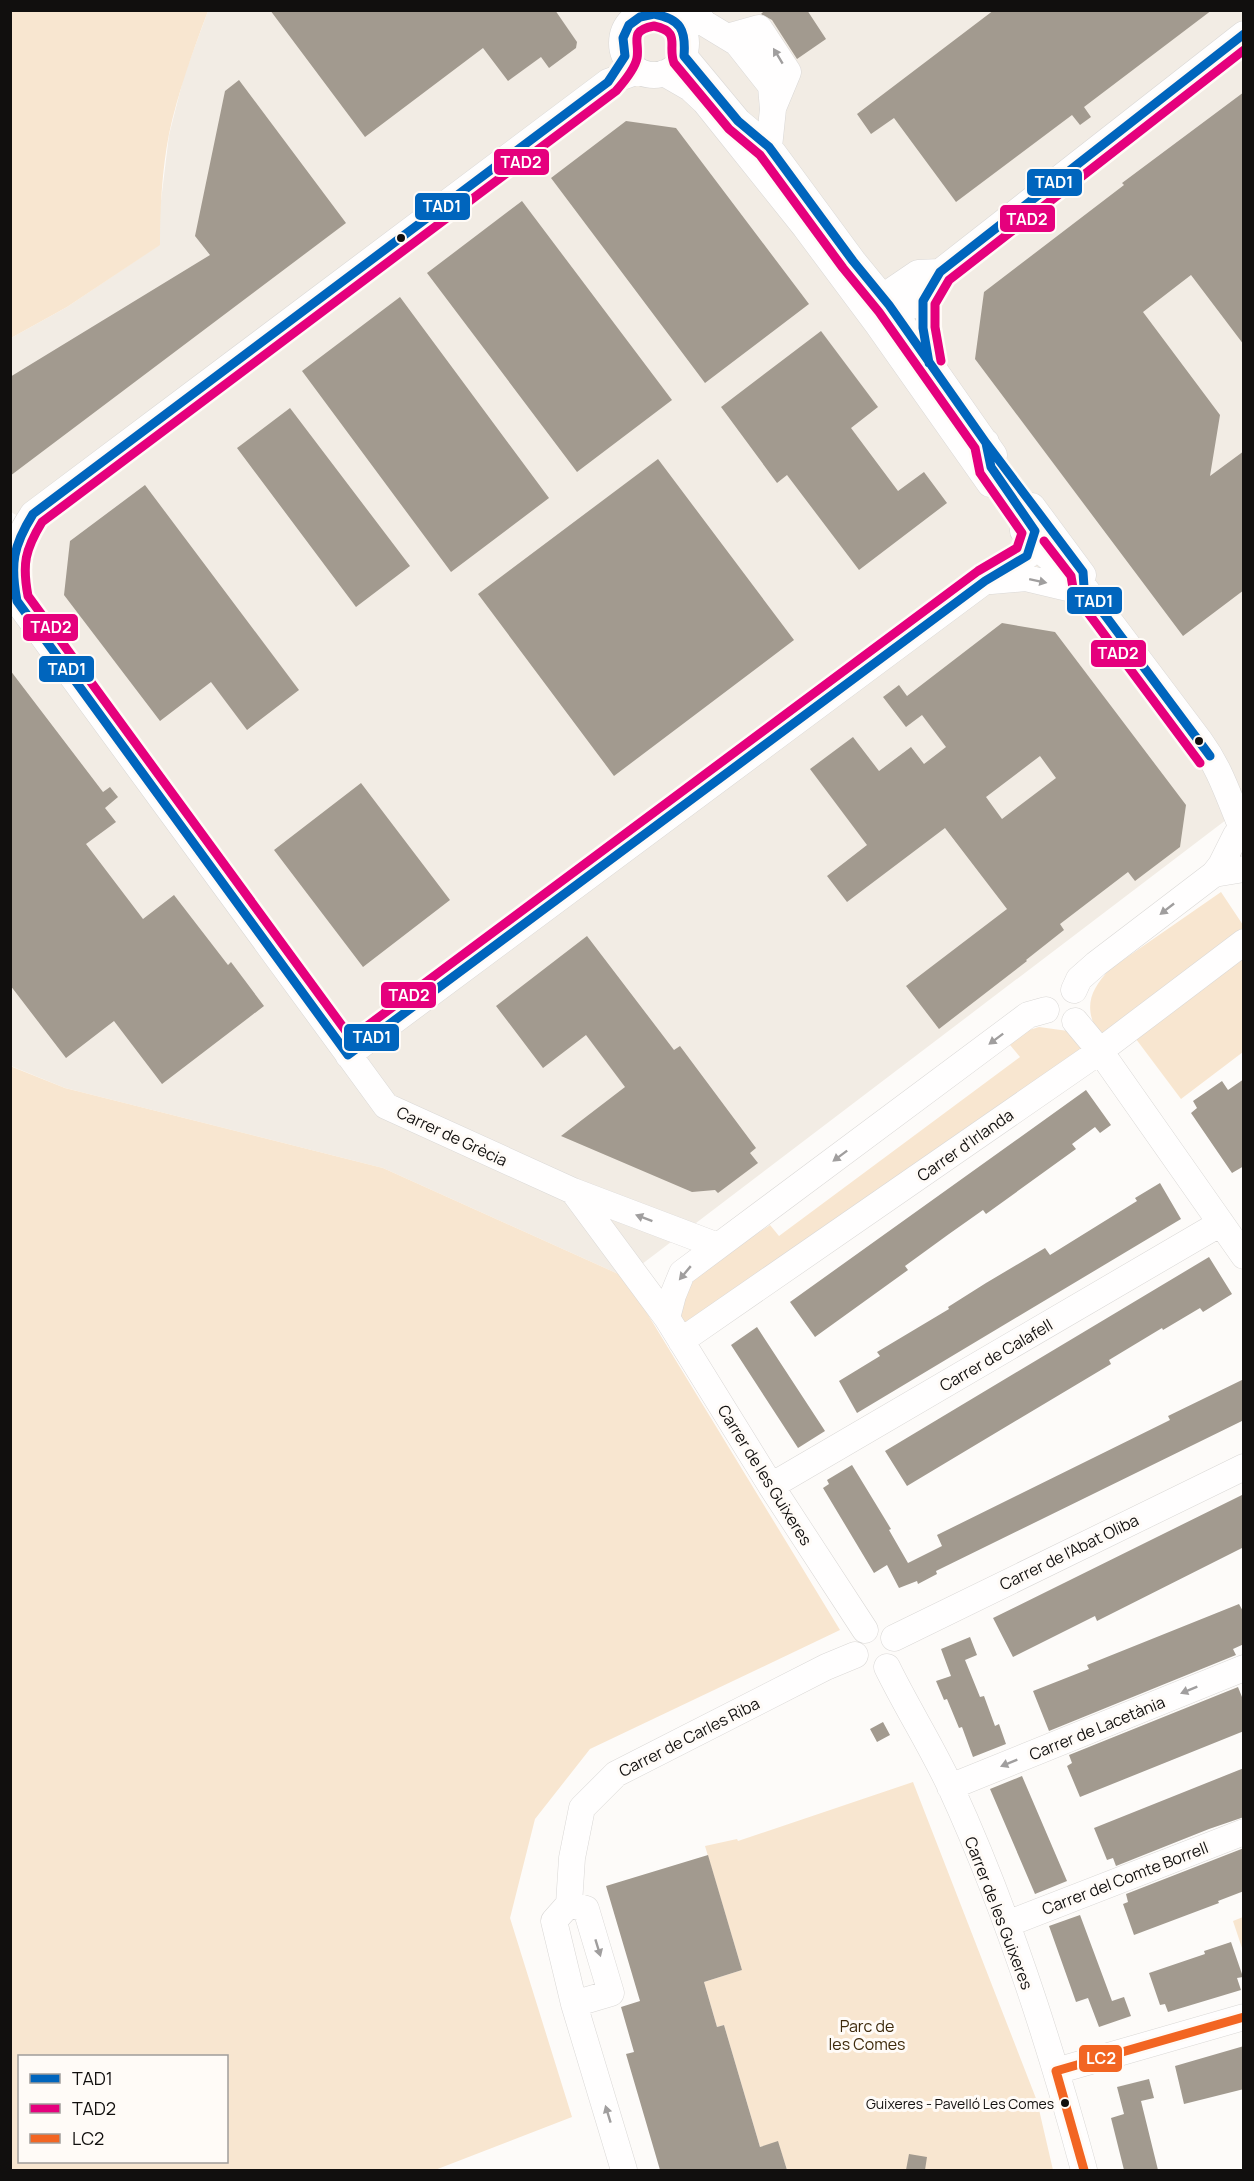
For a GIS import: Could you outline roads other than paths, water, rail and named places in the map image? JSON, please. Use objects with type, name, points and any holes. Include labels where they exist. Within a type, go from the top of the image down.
[{"type":"street","points":[[693,10],[704,23],[727,36],[759,28],[788,72],[761,142]]},
{"type":"street","points":[[656,11],[670,15],[682,26],[686,41],[684,56],[676,67],[664,73],[651,75],[631,63],[622,40],[625,18],[656,11]]},
{"type":"street","points":[[932,401],[929,379],[885,319],[893,290],[929,272],[1244,34]]},
{"type":"street","points":[[684,56],[713,103],[932,401],[1031,542],[1087,590],[1210,756],[1227,786],[1240,831],[1214,874],[1096,964],[1079,979],[1074,990]]},
{"type":"street","name":"Carrer de Grècia","points":[[631,63],[33,514],[18,536],[12,554],[11,575],[17,601],[386,1106],[573,1191],[718,1246]]},
{"type":"street","points":[[664,73],[713,103],[761,142],[889,305],[986,442],[1083,572],[1087,590]]},
{"type":"street","points":[[805,226],[817,228],[873,302],[904,309],[923,301]]},
{"type":"street","points":[[853,261],[880,270],[929,272]]},
{"type":"street","points":[[929,272],[923,301],[923,328],[929,363]]},
{"type":"street","points":[[348,1054],[985,581],[1027,556],[1035,531],[991,467],[986,442]]},
{"type":"street","points":[[985,581],[1026,578],[1087,590]]},
{"type":"street","points":[[1210,756],[1244,780]]},
{"type":"street","points":[[1214,874],[1244,869]]},
{"type":"street","name":"Carrer d'Irlanda","points":[[681,1341],[1100,1051],[1244,942]]},
{"type":"street","points":[[1062,988],[1074,990],[1082,999],[1083,1007],[1080,1015],[1068,1024],[1059,1024],[1051,1019],[1046,1010],[1047,1000],[1052,992],[1062,988]]},
{"type":"street","points":[[667,1318],[682,1273],[1028,1015],[1046,1010]]},
{"type":"street","points":[[1075,1021],[1100,1051],[1244,1256]]},
{"type":"street","name":"Carrer de Grècia","points":[[573,1191],[667,1318]]},
{"type":"street","name":"Carrer de Calafell","points":[[771,1486],[1221,1223]]},
{"type":"street","name":"Carrer de les Guixeres","points":[[667,1318],[771,1486],[865,1630]]},
{"type":"street","name":"Carrer de l'Abat Oliba","points":[[894,1638],[1244,1467]]},
{"type":"street","points":[[874,1627],[882,1628],[894,1638],[897,1645],[896,1655],[887,1667],[879,1670],[869,1669],[859,1662],[855,1655],[856,1640],[865,1630],[874,1627]]},
{"type":"street","name":"Carrer de Carles Riba","points":[[624,2170],[574,2004],[554,1922],[569,1904],[572,1858],[582,1808],[616,1774],[826,1667],[855,1655]]},
{"type":"street","name":"Carrer de les Guixeres","points":[[887,1667],[950,1787],[1007,1924],[1056,2071],[1084,2170]]},
{"type":"street","name":"Carrer de Lacetània","points":[[950,1787],[1244,1668]]},
{"type":"street","name":"Carrer del Comte Borrell","points":[[1007,1924],[1244,1832]]},
{"type":"street","points":[[569,1904],[586,1909],[611,1993],[574,2004]]},
{"type":"street","points":[[1056,2071],[1244,2017]]},
{"type":"place","name":"Guixeres - Pavelló Les Comes","points":[[1065,2103]]},
{"type":"park label","name":"Parc de les Comes","points":[[867,2035]]}]
